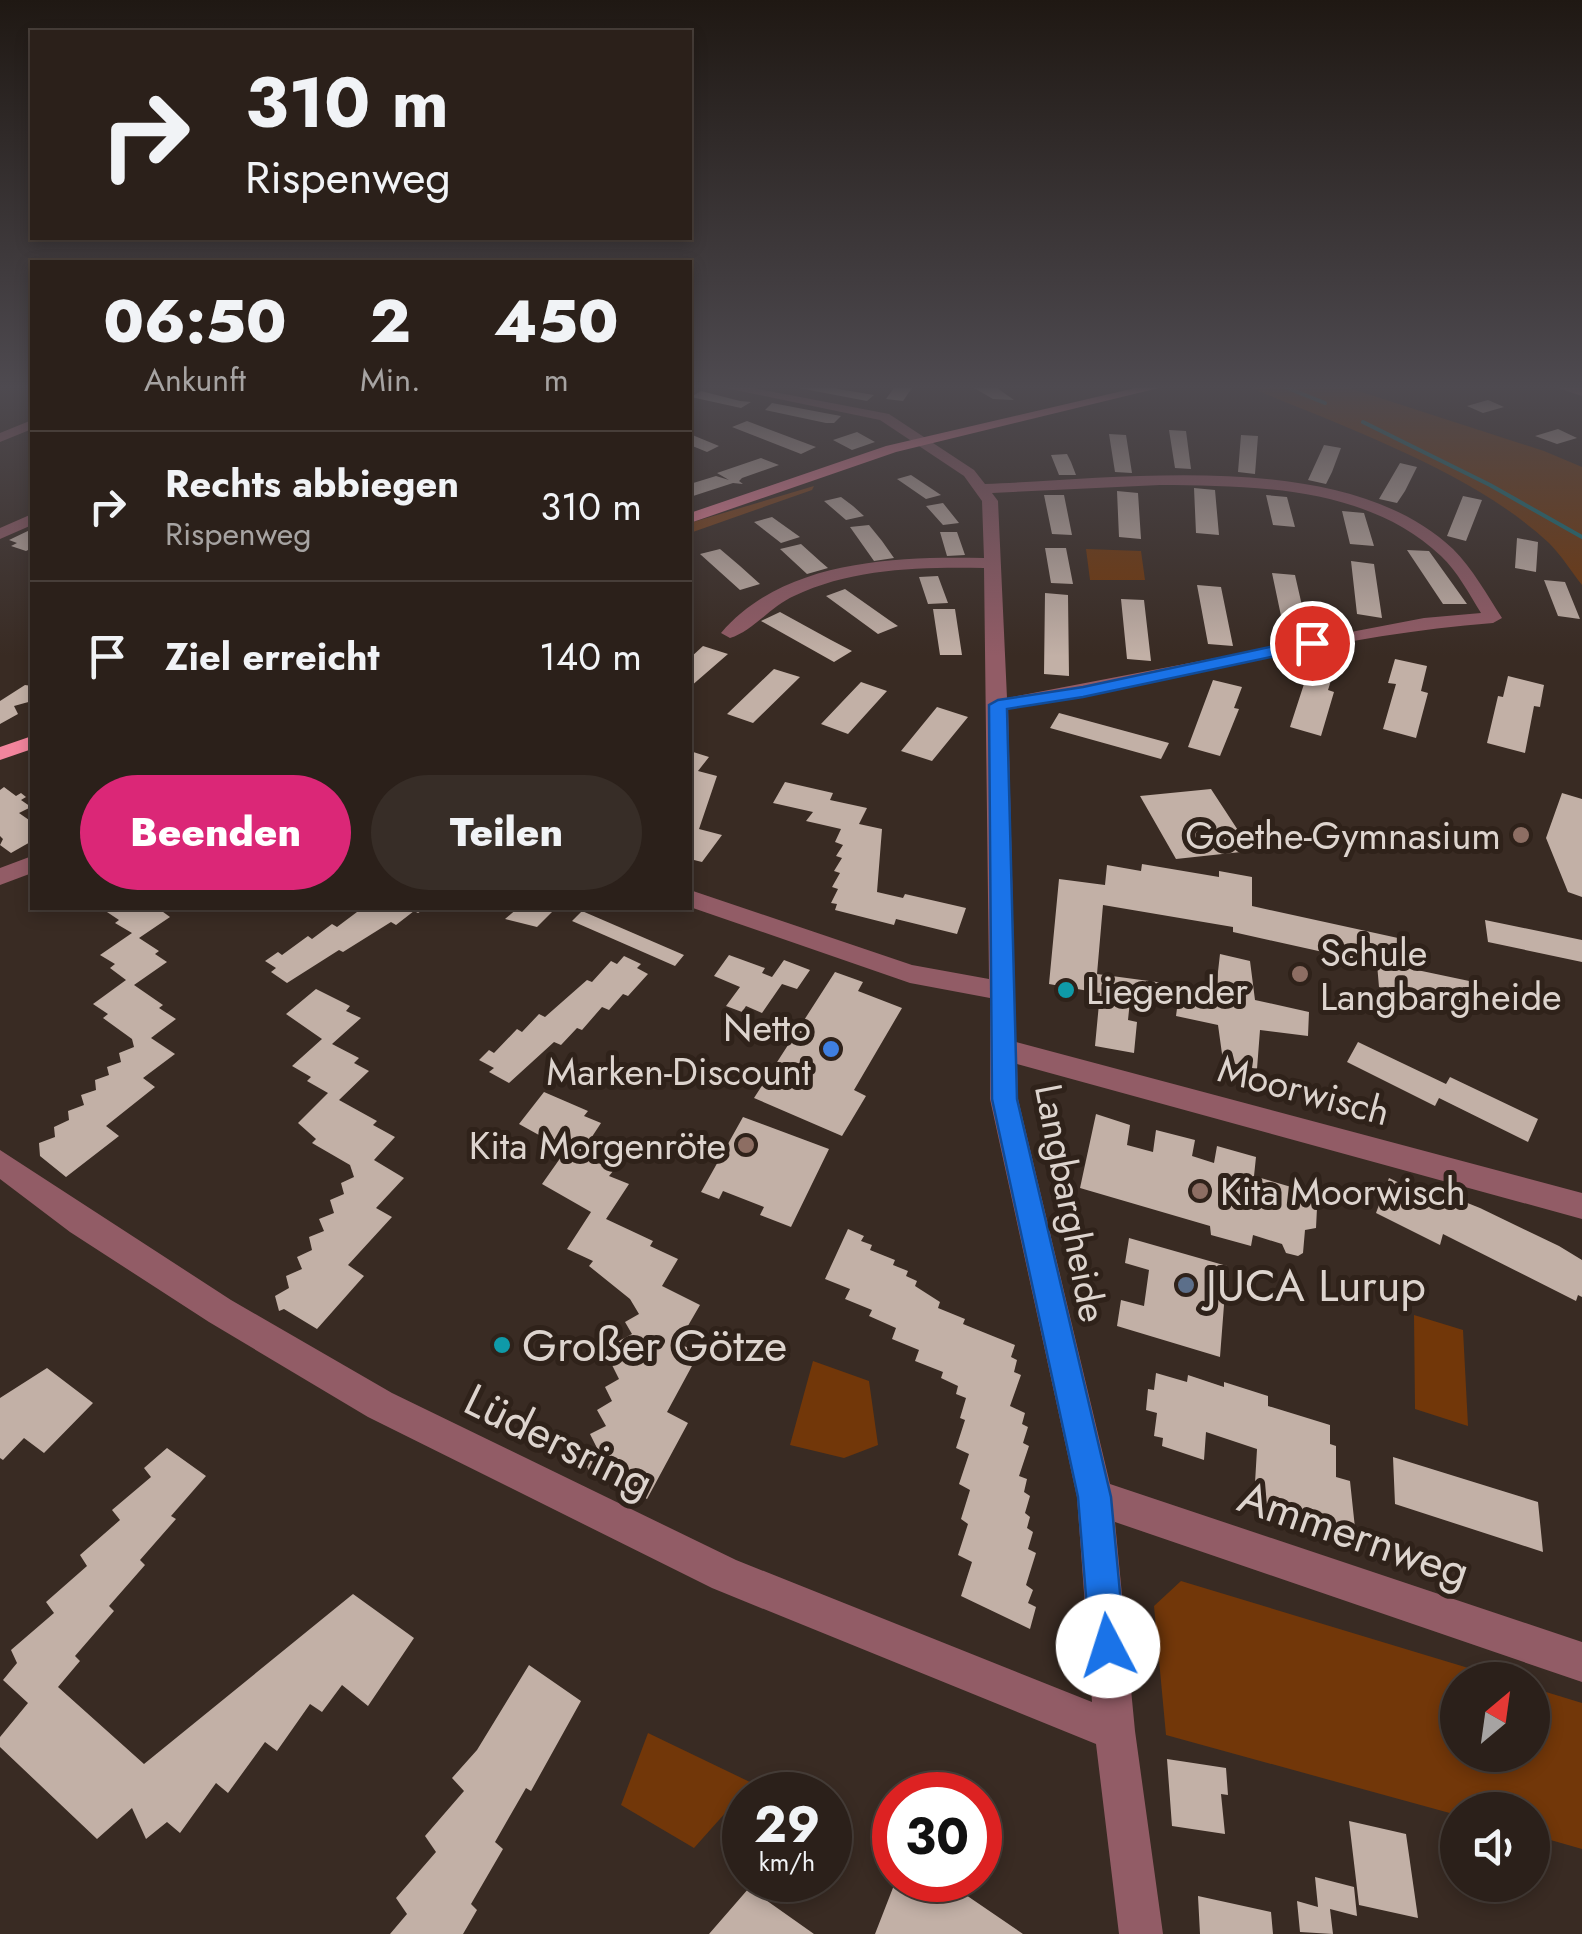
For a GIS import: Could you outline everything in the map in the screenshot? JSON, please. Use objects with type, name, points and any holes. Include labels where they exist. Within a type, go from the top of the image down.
[{"type":"main road","points":[[692,517],[818,475]]},
{"type":"main road","points":[[0,754],[30,743]]},
{"type":"street","points":[[967,475],[984,489],[1220,480],[1328,495],[1395,519],[1436,544],[1462,572],[1493,618],[1424,622],[1083,692],[998,705]]},
{"type":"street","name":"Langbargheide","points":[[984,489],[990,501],[998,705],[1008,1118],[1095,1497],[1114,1731],[1141,1934]]},
{"type":"street","points":[[0,534],[30,520]]},
{"type":"street","points":[[730,633],[768,603],[836,574],[906,564],[991,563]]},
{"type":"street","points":[[0,876],[30,865]]},
{"type":"street","points":[[692,899],[910,974],[1002,991]]},
{"type":"street","name":"Moorwisch","points":[[1005,1050],[1582,1206]]},
{"type":"street","name":"Lüdersring","points":[[0,1163],[81,1222],[220,1311],[380,1405],[724,1575],[1114,1731]]},
{"type":"street","name":"Ammernweg","points":[[1095,1497],[1582,1662]]},
{"type":"shaded area","points":[[1450,475],[1582,475],[1582,585],[1549,543]]},
{"type":"shaded area","points":[[814,486],[812,490],[692,532],[692,522]]},
{"type":"shaded area","points":[[1086,549],[1141,551],[1145,580],[1090,580]]},
{"type":"shaded area","points":[[1414,1315],[1463,1330],[1468,1426],[1415,1409]]},
{"type":"shaded area","points":[[813,1361],[869,1381],[878,1445],[844,1458],[790,1445]]},
{"type":"shaded area","points":[[1181,1581],[1449,1662],[1440,1662],[1440,1772],[1550,1772],[1550,1693],[1582,1703],[1582,1849],[1550,1840],[1550,1792],[1440,1792],[1440,1810],[1166,1735],[1154,1606]]},
{"type":"shaded area","points":[[648,1733],[729,1772],[722,1772],[722,1817],[694,1848],[621,1805]]},
{"type":"building","points":[[721,475],[750,475],[739,481],[743,484],[733,483],[692,496],[692,483],[716,476],[729,480]]},
{"type":"building","points":[[911,475],[941,495],[926,499],[897,479]]},
{"type":"building","points":[[1310,475],[1330,475],[1326,484],[1308,480]]},
{"type":"building","points":[[1393,475],[1413,475],[1397,503],[1379,499]]},
{"type":"building","points":[[1194,488],[1215,490],[1219,535],[1196,533]]},
{"type":"building","points":[[1117,491],[1138,493],[1141,539],[1119,537]]},
{"type":"building","points":[[1044,495],[1064,495],[1072,535],[1052,534]]},
{"type":"building","points":[[1266,495],[1287,497],[1295,527],[1273,525]]},
{"type":"building","points":[[1463,496],[1482,500],[1466,541],[1447,536]]},
{"type":"building","points":[[841,497],[864,516],[846,520],[824,501]]},
{"type":"building","points":[[943,503],[959,523],[943,525],[926,506]]},
{"type":"building","points":[[1342,511],[1364,513],[1374,546],[1350,544]]},
{"type":"building","points":[[772,517],[800,537],[781,543],[754,522]]},
{"type":"building","points":[[869,525],[894,558],[874,561],[850,527]]},
{"type":"building","points":[[30,530],[30,549],[26,551],[11,546],[17,543],[9,540]]},
{"type":"building","points":[[940,532],[957,532],[965,555],[947,556]]},
{"type":"building","points":[[1517,538],[1538,542],[1536,572],[1515,568]]},
{"type":"building","points":[[801,544],[828,568],[807,574],[780,549]]},
{"type":"building","points":[[1045,548],[1066,548],[1073,584],[1051,583]]},
{"type":"building","points":[[720,549],[760,584],[740,590],[700,554]]},
{"type":"building","points":[[1407,550],[1429,551],[1467,604],[1443,604]]},
{"type":"building","points":[[1351,561],[1374,564],[1382,618],[1357,614]]},
{"type":"building","points":[[1272,573],[1295,575],[1308,632],[1284,630]]},
{"type":"building","points":[[938,576],[948,603],[928,604],[919,577]]},
{"type":"building","points":[[1544,580],[1565,582],[1580,619],[1558,616]]},
{"type":"building","points":[[1197,585],[1221,587],[1233,646],[1208,644]]},
{"type":"building","points":[[845,589],[898,626],[878,634],[826,596]]},
{"type":"building","points":[[1045,593],[1068,595],[1069,676],[1044,674]]},
{"type":"building","points":[[1121,599],[1144,600],[1151,661],[1127,659]]},
{"type":"building","points":[[933,609],[955,609],[962,655],[940,655]]},
{"type":"building","points":[[780,612],[852,651],[834,662],[761,621]]},
{"type":"building","points":[[703,646],[728,654],[692,685],[692,656]]},
{"type":"building","points":[[1395,659],[1427,666],[1421,691],[1428,693],[1416,738],[1383,729],[1396,684],[1388,683]]},
{"type":"building","points":[[1306,664],[1334,671],[1328,690],[1334,692],[1321,736],[1290,727]]},
{"type":"building","points":[[774,669],[800,677],[753,723],[727,714]]},
{"type":"building","points":[[1508,676],[1544,685],[1540,707],[1534,706],[1525,753],[1487,743],[1498,696],[1503,697]]},
{"type":"building","points":[[1213,680],[1242,687],[1234,708],[1239,709],[1220,756],[1188,747]]},
{"type":"building","points":[[861,682],[887,691],[848,734],[821,724]]},
{"type":"building","points":[[30,686],[30,702],[14,706],[18,714],[0,724],[0,701]]},
{"type":"building","points":[[937,707],[968,717],[932,761],[901,751]]},
{"type":"building","points":[[1059,713],[1169,743],[1161,759],[1050,728]]},
{"type":"building","points":[[692,752],[709,757],[698,771],[717,776],[699,829],[722,835],[702,862],[692,860]]},
{"type":"building","points":[[785,782],[833,793],[830,800],[867,808],[859,824],[882,829],[877,892],[966,908],[957,934],[896,919],[894,925],[835,910],[837,904],[831,903],[838,889],[832,887],[840,873],[834,871],[842,858],[836,856],[843,845],[835,842],[841,829],[806,821],[813,812],[773,803]]},
{"type":"building","points":[[4,787],[16,796],[21,793],[26,797],[21,800],[30,806],[19,813],[30,819],[30,842],[11,853],[0,845],[0,790]]},
{"type":"building","points":[[1211,789],[1245,841],[1235,842],[1241,852],[1176,859],[1140,796]]},
{"type":"building","points":[[1562,793],[1582,799],[1582,897],[1568,892],[1546,838]]},
{"type":"building","points":[[1142,864],[1219,877],[1219,871],[1252,877],[1252,906],[1398,938],[1398,966],[1474,982],[1475,1009],[1379,987],[1377,964],[1233,932],[1233,927],[1103,905],[1097,974],[1164,983],[1163,997],[1131,991],[1128,1020],[1137,1022],[1134,1053],[1095,1046],[1100,993],[1049,984],[1059,879],[1105,885],[1107,865],[1141,871]]},
{"type":"building","points":[[104,910],[160,910],[170,917],[139,938],[159,951],[155,954],[167,962],[134,985],[176,1019],[151,1038],[175,1054],[143,1078],[155,1087],[106,1126],[119,1136],[66,1177],[40,1156],[39,1143],[55,1137],[54,1127],[69,1120],[68,1111],[84,1105],[81,1095],[96,1090],[95,1080],[109,1075],[107,1067],[121,1062],[119,1053],[134,1047],[132,1039],[103,1018],[108,1014],[93,1004],[126,980],[110,968],[115,964],[100,955],[132,933],[115,923],[119,920]]},
{"type":"building","points":[[360,910],[423,910],[414,911],[396,925],[391,922],[287,983],[271,972],[276,968],[265,961],[278,952],[282,955],[308,936],[312,939],[332,924],[337,927]]},
{"type":"building","points":[[516,910],[554,910],[537,927],[505,919]]},
{"type":"building","points":[[582,911],[684,955],[675,966],[572,921]]},
{"type":"building","points":[[1485,920],[1582,940],[1582,962],[1488,942]]},
{"type":"building","points":[[1220,954],[1250,961],[1255,1000],[1309,1012],[1308,1036],[1260,1030],[1257,1069],[1223,1061],[1218,1025],[1176,1016],[1179,993],[1215,998]]},
{"type":"building","points":[[729,955],[765,968],[762,973],[772,977],[784,960],[810,970],[797,989],[782,984],[762,1013],[746,1006],[742,1012],[726,1006],[740,987],[714,976]]},
{"type":"building","points":[[624,956],[641,964],[637,968],[648,974],[628,996],[623,994],[609,1010],[602,1007],[582,1030],[577,1028],[561,1045],[554,1042],[509,1083],[489,1072],[494,1068],[479,1060],[489,1050],[494,1053],[517,1029],[522,1032],[539,1014],[545,1017],[587,980],[592,982],[611,961],[617,964]]},
{"type":"building","name":"Netto Marken-Discount","points":[[835,972],[863,982],[858,991],[902,1008],[854,1090],[866,1096],[842,1136],[754,1098]]},
{"type":"building","points":[[316,989],[350,1006],[346,1011],[361,1018],[332,1044],[359,1058],[354,1063],[369,1071],[339,1100],[377,1121],[373,1125],[395,1137],[374,1160],[404,1178],[376,1208],[392,1217],[348,1265],[364,1276],[317,1329],[284,1309],[279,1311],[275,1296],[289,1288],[286,1276],[302,1269],[297,1257],[312,1250],[309,1237],[324,1231],[319,1219],[334,1213],[330,1200],[344,1194],[341,1183],[354,1177],[350,1165],[312,1143],[316,1139],[298,1123],[328,1093],[292,1066],[322,1039],[286,1014]]},
{"type":"building","points":[[1358,1042],[1446,1084],[1450,1077],[1538,1119],[1528,1142],[1439,1098],[1435,1106],[1347,1062]]},
{"type":"building","points":[[544,1092],[588,1111],[584,1116],[601,1123],[580,1155],[614,1170],[609,1176],[629,1184],[606,1219],[653,1241],[650,1246],[678,1259],[662,1286],[700,1305],[678,1343],[699,1353],[667,1412],[688,1423],[647,1499],[599,1471],[592,1476],[582,1457],[597,1448],[590,1434],[606,1426],[597,1410],[612,1401],[605,1387],[619,1379],[611,1363],[625,1356],[617,1342],[632,1334],[625,1322],[639,1314],[630,1299],[589,1266],[593,1261],[567,1249],[591,1212],[542,1184],[566,1150],[519,1124]]},
{"type":"building","points":[[1096,1114],[1130,1125],[1127,1145],[1153,1152],[1156,1130],[1195,1140],[1192,1156],[1214,1163],[1217,1146],[1256,1157],[1254,1176],[1298,1189],[1317,1208],[1316,1228],[1305,1230],[1303,1253],[1286,1253],[1282,1244],[1253,1235],[1251,1246],[1211,1235],[1210,1226],[1080,1188]]},
{"type":"building","points":[[743,1117],[829,1149],[791,1227],[760,1215],[764,1207],[723,1191],[719,1199],[701,1192]]},
{"type":"building","points":[[1389,1178],[1451,1208],[1455,1198],[1480,1208],[1582,1260],[1582,1297],[1578,1295],[1576,1301],[1443,1234],[1440,1245],[1376,1213]]},
{"type":"building","points":[[848,1229],[864,1236],[861,1241],[872,1245],[870,1250],[895,1260],[893,1265],[908,1271],[906,1276],[917,1281],[915,1286],[940,1302],[938,1308],[965,1319],[963,1324],[1015,1345],[1011,1357],[1017,1360],[1014,1372],[1021,1375],[1010,1406],[1025,1413],[1022,1424],[1028,1427],[1023,1443],[1029,1446],[1019,1476],[1027,1479],[1024,1492],[1030,1496],[1025,1513],[1030,1517],[1027,1528],[1033,1532],[1028,1549],[1036,1553],[1026,1585],[1033,1590],[1028,1603],[1036,1607],[1030,1629],[961,1596],[972,1562],[958,1555],[968,1524],[961,1519],[970,1490],[959,1484],[969,1454],[956,1448],[965,1420],[960,1418],[966,1398],[956,1394],[958,1386],[941,1378],[943,1372],[915,1361],[919,1350],[892,1339],[896,1328],[869,1316],[872,1310],[845,1299],[850,1289],[825,1279]]},
{"type":"building","name":"JUCA Lurup","points":[[1129,1238],[1227,1266],[1220,1357],[1117,1326],[1121,1300],[1144,1306],[1149,1270],[1125,1263]]},
{"type":"building","points":[[47,1368],[93,1403],[44,1453],[24,1438],[3,1460],[0,1398]]},
{"type":"building","points":[[1156,1373],[1187,1382],[1188,1375],[1224,1387],[1224,1382],[1268,1396],[1268,1406],[1330,1425],[1330,1444],[1336,1446],[1336,1477],[1350,1481],[1355,1528],[1346,1526],[1346,1530],[1254,1500],[1257,1449],[1206,1432],[1204,1460],[1162,1446],[1163,1438],[1154,1436],[1157,1413],[1146,1410],[1148,1389],[1154,1390]]},
{"type":"building","points":[[167,1448],[206,1476],[140,1560],[145,1565],[109,1606],[114,1611],[75,1656],[80,1661],[58,1687],[144,1764],[353,1594],[414,1638],[368,1706],[342,1685],[322,1712],[310,1704],[277,1751],[265,1742],[228,1793],[216,1783],[180,1833],[167,1822],[146,1839],[132,1808],[97,1839],[0,1747],[0,1737],[28,1703],[3,1680],[17,1663],[11,1650],[54,1613],[46,1602],[87,1566],[80,1555],[120,1520],[112,1510],[151,1477],[144,1468]]},
{"type":"building","points":[[1393,1457],[1538,1502],[1543,1552],[1395,1504]]},
{"type":"building","points":[[529,1665],[581,1701],[531,1791],[526,1788],[495,1842],[503,1849],[471,1904],[477,1910],[463,1934],[390,1934],[407,1914],[396,1898],[436,1852],[425,1836],[464,1791],[452,1778],[477,1750]]},
{"type":"building","points":[[1167,1759],[1226,1768],[1228,1795],[1221,1794],[1225,1834],[1172,1826]]},
{"type":"building","points":[[1349,1821],[1406,1834],[1418,1918],[1359,1905]]},
{"type":"building","points":[[1315,1877],[1354,1887],[1357,1916],[1330,1909],[1333,1934],[1300,1932],[1297,1901],[1318,1907]]},
{"type":"building","points":[[1198,1896],[1271,1912],[1273,1934],[1200,1934]]},
{"type":"building","points":[[737,1902],[769,1902],[814,1934],[709,1934]]},
{"type":"building","points":[[887,1902],[976,1902],[1023,1934],[875,1934]]},
{"type":"waterway","points":[[1470,475],[1582,537]]},
{"type":"place","name":"Goethe-Gymnasium","points":[[1521,835]]},
{"type":"place","name":"Schule Langbargheide","points":[[1300,974]]},
{"type":"place","name":"Liegender","points":[[1066,990]]},
{"type":"place","name":"Netto Marken-Discount","points":[[831,1049]]},
{"type":"place","name":"Kita Morgenröte","points":[[746,1145]]},
{"type":"place","name":"Kita Moorwisch","points":[[1200,1191]]},
{"type":"place","name":"JUCA Lurup","points":[[1186,1285]]},
{"type":"place","name":"Großer Götze","points":[[502,1345]]},
{"type":"route","points":[[1108,1646],[1095,1497],[1004,1099],[998,705],[1083,692],[1312,643]]}]
